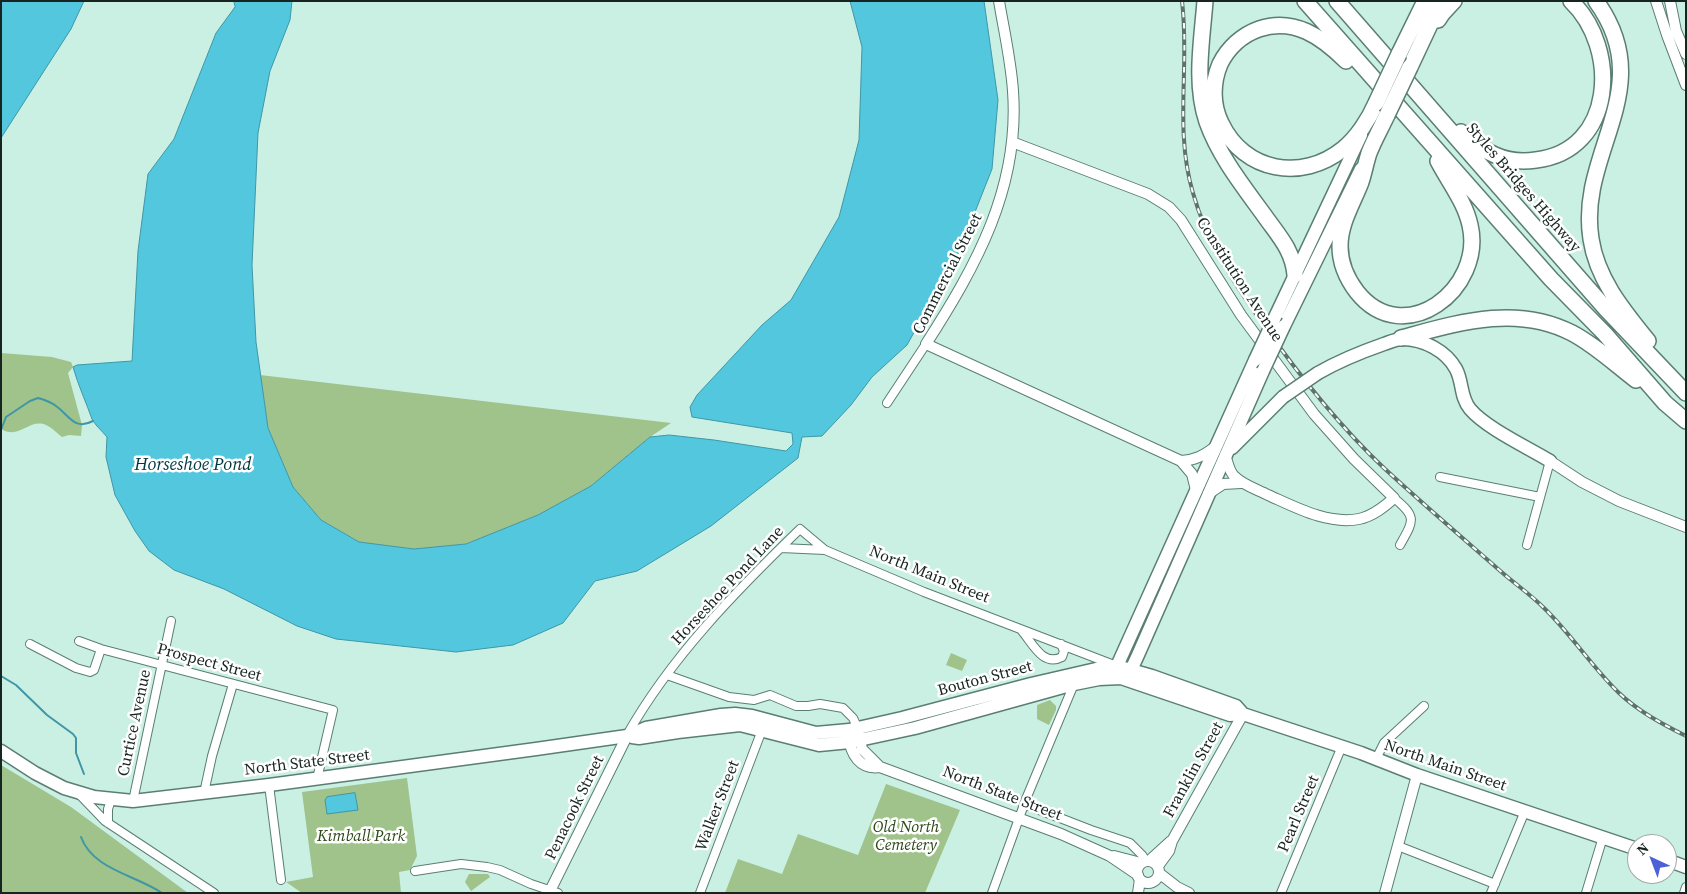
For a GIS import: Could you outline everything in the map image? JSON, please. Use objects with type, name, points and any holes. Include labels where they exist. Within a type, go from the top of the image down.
[{"type":"highway","points":[[1205,1],[1200,72],[1202,106],[1207,123],[1229,165],[1292,256],[1295,275]]},
{"type":"highway","points":[[1305,1],[1393,112]]},
{"type":"highway","points":[[1426,140],[1465,209],[1470,225],[1472,246],[1464,274],[1452,293],[1433,308],[1411,315],[1394,314],[1373,306],[1355,289],[1344,267],[1340,245],[1342,227],[1361,181],[1369,154],[1393,112],[1410,67],[1441,1]]},
{"type":"highway","points":[[1423,39],[1454,1]]},
{"type":"highway","points":[[1428,106],[1481,148],[1495,155],[1511,160],[1527,161],[1544,159],[1566,150],[1590,128],[1602,97],[1603,81],[1603,64],[1593,33],[1585,18],[1571,1]]},
{"type":"highway","points":[[1596,1],[1616,41],[1619,56],[1620,87],[1619,100],[1592,189],[1589,213],[1591,239],[1598,265],[1609,289],[1628,317],[1666,363],[1685,393]]},
{"type":"highway","points":[[1423,2],[1399,54],[1373,108],[1352,140],[1330,158],[1314,165],[1299,168],[1273,166],[1258,162],[1247,154],[1237,146],[1225,131],[1218,118],[1214,103],[1216,77],[1226,53],[1241,38],[1270,26],[1290,26],[1311,32],[1349,64],[1371,87],[1393,112],[1426,140],[1551,279],[1605,334],[1665,403]]},
{"type":"highway","name":"Styles Bridges Highway","points":[[1340,4],[1599,302],[1685,393]]},
{"type":"highway","points":[[1401,338],[1483,319],[1516,317],[1556,326],[1572,332],[1593,346],[1686,421]]},
{"type":"main road","points":[[1123,672],[1220,451],[1255,360],[1373,108]]},
{"type":"main road","points":[[1220,451],[1263,371],[1353,181],[1369,154]]},
{"type":"main road","points":[[1220,451],[1283,397],[1318,373],[1353,355],[1401,338],[1421,341],[1435,347],[1451,362],[1457,371],[1466,404],[1471,410],[1483,421],[1550,460]]},
{"type":"main road","name":"Bouton Street","points":[[854,736],[1031,684],[1096,668],[1123,672]]},
{"type":"main road","name":"Bouton Street","points":[[854,736],[915,728],[1123,672]]},
{"type":"main road","name":"North Main Street","points":[[1123,672],[1236,706],[1243,714],[1342,746],[1417,775],[1627,845]]},
{"type":"main road","name":"North State Street","points":[[1,751],[35,773],[64,788],[111,800],[133,801],[317,779],[627,736],[646,728],[720,715],[736,714],[768,720],[816,733],[854,736]]},
{"type":"main road","name":"North State Street","points":[[627,736],[640,738],[740,725],[819,745],[854,736]]},
{"type":"street","name":"Commercial Street","points":[[998,1],[1012,76],[1012,142],[1007,172],[999,205],[989,231],[964,282],[926,344],[1181,461]]},
{"type":"street","points":[[1656,1],[1666,35],[1686,85]]},
{"type":"street","points":[[1670,1],[1676,31],[1686,54]]},
{"type":"street","name":"Constitution Avenue","points":[[1012,142],[1148,194],[1162,202],[1175,213],[1191,234],[1241,315],[1314,414],[1354,459],[1394,498]]},
{"type":"street","points":[[888,403],[926,344]]},
{"type":"street","points":[[1181,461],[1193,460],[1220,451],[1232,474],[1241,483],[1296,508],[1339,520],[1358,519],[1368,516],[1394,498],[1410,512],[1411,517],[1408,531],[1400,545]]},
{"type":"street","points":[[1527,545],[1550,460],[1582,482],[1618,501],[1686,527]]},
{"type":"street","points":[[1181,461],[1192,474],[1202,492],[1223,484],[1241,483]]},
{"type":"street","points":[[1440,476],[1540,497]]},
{"type":"street","name":"Horseshoe Pond Lane","points":[[627,736],[667,675],[706,626],[800,529]]},
{"type":"street","name":"North Main Street","points":[[800,529],[825,550],[924,592],[1061,644],[1123,672]]},
{"type":"street","name":"North Main Street","points":[[781,548],[825,550]]},
{"type":"street","name":"Curtice Avenue","points":[[133,801],[171,621]]},
{"type":"street","points":[[1021,630],[1040,654],[1048,660],[1055,660],[1062,656],[1064,651],[1061,644]]},
{"type":"street","name":"Prospect Street","points":[[79,642],[333,710],[317,779]]},
{"type":"street","points":[[30,644],[76,668],[90,672],[94,670],[101,649]]},
{"type":"street","points":[[667,675],[729,697],[754,700],[770,695],[796,706],[820,704],[843,708],[848,713],[854,736]]},
{"type":"street","points":[[204,793],[233,684]]},
{"type":"street","points":[[992,893],[1024,804],[1074,684]]},
{"type":"street","points":[[1376,759],[1384,743],[1424,706]]},
{"type":"street","name":"Franklin Street","points":[[1151,873],[1172,841],[1243,714]]},
{"type":"street","name":"Walker Street","points":[[700,893],[762,730]]},
{"type":"street","name":"Penacook Street","points":[[552,892],[627,736]]},
{"type":"street","name":"North State Street","points":[[854,736],[851,752],[865,766],[872,768],[880,767],[1020,818],[1110,856],[1145,882],[1151,873]]},
{"type":"street","name":"Pearl Street","points":[[1282,893],[1342,746]]},
{"type":"street","points":[[1385,893],[1417,775]]},
{"type":"street","points":[[268,785],[281,880]]},
{"type":"street","points":[[77,792],[108,823],[214,893]]},
{"type":"street","points":[[108,823],[108,808],[111,800]]},
{"type":"street","points":[[1024,804],[1130,842],[1142,855],[1151,873]]},
{"type":"street","points":[[1490,893],[1525,811]]},
{"type":"street","points":[[1586,893],[1603,837]]},
{"type":"street","points":[[1398,846],[1495,884]]},
{"type":"street","name":"North State Street","points":[[1110,856],[1117,855],[1189,893]]},
{"type":"street","points":[[415,871],[461,864],[487,867],[500,870],[552,892]]},
{"type":"street","points":[[1138,893],[1138,868],[1151,873]]},
{"type":"street","points":[[1684,893],[1686,887]]},
{"type":"green space","points":[[1,353],[52,357],[71,362],[73,367],[68,373],[82,425],[81,436],[69,435],[62,437],[48,426],[40,424],[34,424],[14,432],[1,429]]},
{"type":"green space","points":[[260,375],[671,423],[650,437],[591,486],[538,515],[466,544],[414,549],[359,542],[321,520],[293,487],[268,428]]},
{"type":"green space","points":[[951,653],[967,660],[962,671],[946,665]]},
{"type":"green space","points":[[1050,700],[1056,706],[1056,710],[1049,725],[1037,719],[1037,705]]},
{"type":"green space","points":[[1,765],[71,807],[188,893],[1,893]]},
{"type":"green space","name":"Kimball Park","points":[[407,778],[417,856],[410,870],[399,872],[401,893],[302,893],[286,882],[313,877],[302,792]]},
{"type":"green space","name":"Old North Cemetery","points":[[886,784],[960,810],[925,893],[725,893],[738,859],[782,874],[798,834],[858,855]]},
{"type":"green space","points":[[469,874],[488,874],[490,877],[471,891],[465,882]]},
{"type":"water","points":[[1,1],[84,1],[71,29],[1,138]]},
{"type":"water","name":"Horseshoe Pond","points":[[234,1],[292,1],[290,20],[270,71],[258,133],[252,265],[256,342],[268,428],[293,487],[321,520],[359,542],[414,549],[466,544],[538,515],[591,486],[650,437],[669,435],[786,451],[793,444],[792,433],[692,417],[690,407],[697,395],[762,325],[791,300],[839,217],[859,140],[862,47],[850,1],[984,1],[998,100],[992,169],[960,250],[907,345],[872,377],[851,405],[822,436],[802,437],[798,458],[711,526],[637,571],[595,581],[563,623],[513,645],[456,652],[336,639],[297,626],[224,589],[174,570],[149,551],[135,531],[115,495],[106,457],[107,437],[92,419],[73,367],[77,365],[132,361],[138,251],[148,174],[174,139],[216,33],[235,7]]},
{"type":"water","points":[[355,793],[358,810],[327,814],[325,800],[327,797]]},
{"type":"waterway","points":[[1,430],[6,417],[30,401],[38,398],[48,401],[76,423],[86,424],[93,421]]},
{"type":"waterway","points":[[1,496],[1,501]]},
{"type":"waterway","points":[[1,676],[16,685],[47,715],[73,734],[76,738],[76,753],[84,774]]},
{"type":"waterway","points":[[81,837],[87,848],[105,864],[162,893]]},
{"type":"railway","points":[[1182,1],[1184,25],[1183,121],[1187,169],[1205,227],[1221,260],[1251,306],[1304,379],[1367,452],[1554,618],[1619,693],[1651,717],[1686,736]]}]
